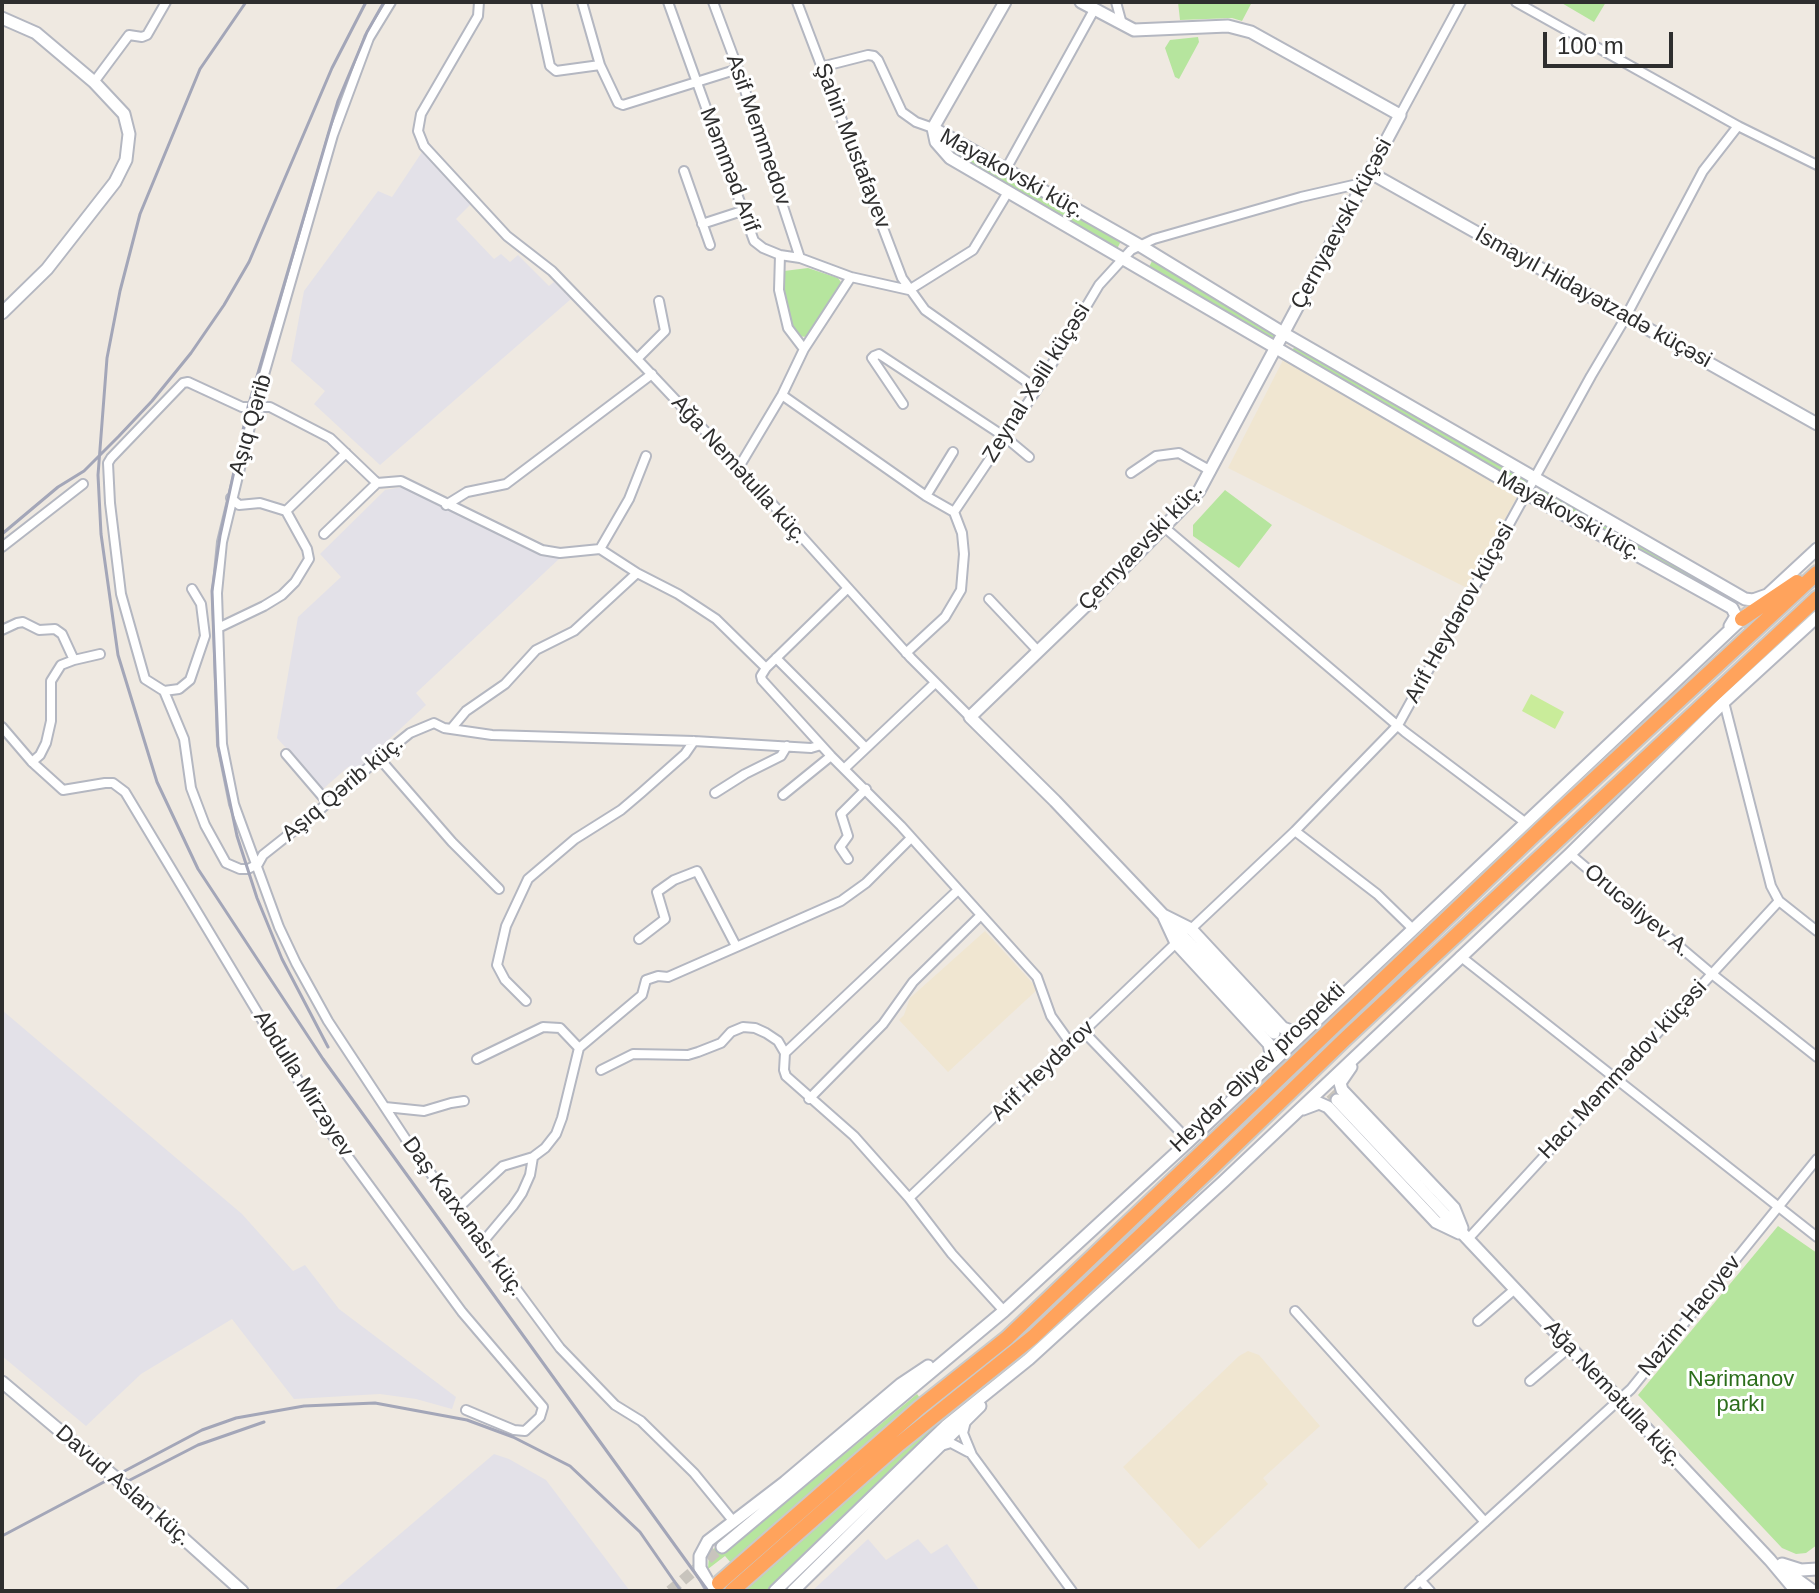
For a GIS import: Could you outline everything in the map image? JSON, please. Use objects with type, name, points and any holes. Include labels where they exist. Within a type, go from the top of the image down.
[{"type":"highway","points":[[1742,619],[1817,571]]},
{"type":"highway","name":"Heydər Əliyev prospekti","points":[[716,1587],[919,1408],[1007,1338],[1551,819],[1817,571]]},
{"type":"highway","name":"Heydər Əliyev prospekti","points":[[732,1591],[899,1444],[1033,1337],[1344,1040],[1817,598]]},
{"type":"street","points":[[94,82],[129,35],[147,35],[166,2]]},
{"type":"street","name":"Aşıq Qərib","points":[[258,864],[234,804],[222,744],[218,580],[231,498],[255,406],[345,97],[369,38],[391,2]]},
{"type":"street","name":"Ağa Nemətulla küç.","points":[[479,2],[478,16],[421,114],[418,131],[424,146],[507,236],[552,271],[652,374],[906,653],[1063,809],[1163,915],[1176,943],[1269,1044],[1272,1058],[1267,1068]]},
{"type":"street","points":[[536,2],[550,66],[556,71],[600,65]]},
{"type":"street","points":[[582,2],[600,65],[618,103],[623,105],[738,69]]},
{"type":"street","name":"Məmməd Arif","points":[[668,2],[754,241],[780,255],[800,258],[851,277]]},
{"type":"street","name":"Asif Memmedov","points":[[713,2],[800,258]]},
{"type":"street","name":"Şahin Mustafayev","points":[[797,2],[909,290],[925,310],[1037,389]]},
{"type":"street","points":[[821,67],[874,56],[902,112],[916,122],[933,128],[1005,2]]},
{"type":"street","points":[[1081,2],[1123,25],[1144,31],[1228,26],[1251,32],[1400,115],[1461,2]]},
{"type":"street","points":[[1116,2],[1123,25]]},
{"type":"street","points":[[1516,2],[1738,126],[1817,165]]},
{"type":"street","points":[[1006,169],[1094,10]]},
{"type":"street","points":[[2,18],[36,33],[115,102],[127,125],[129,145],[115,182],[47,269],[2,313]]},
{"type":"street","name":"Çernyaevski küçəsi","points":[[1275,348],[1400,115]]},
{"type":"street","name":"Arif Heydərov küçəsi","points":[[1191,929],[1295,831],[1398,725],[1626,317],[1703,171],[1738,126]]},
{"type":"street","name":"Mayakovski küç.","points":[[933,128],[1745,599],[1753,600],[1767,595]]},
{"type":"street","name":"Mayakovski küç.","points":[[933,128],[936,142],[950,158],[1527,494],[1732,608],[1736,616],[1721,639]]},
{"type":"street","points":[[684,171],[710,245]]},
{"type":"street","points":[[1139,245],[1366,177]]},
{"type":"street","name":"İsmayıl Hidayətzadə küçəsi","points":[[1366,177],[1817,424]]},
{"type":"street","points":[[739,467],[782,395],[804,349],[851,277],[909,290],[973,250],[1008,192]]},
{"type":"street","points":[[702,224],[742,211]]},
{"type":"street","name":"Zeynal Xəlil küçəsi","points":[[954,512],[1037,389],[1099,285],[1139,245]]},
{"type":"street","points":[[780,255],[779,290],[788,328],[804,349]]},
{"type":"street","points":[[637,359],[665,331],[659,301]]},
{"type":"street","name":"Çernyaevski küç.","points":[[970,717],[1199,491],[1275,348]]},
{"type":"street","points":[[903,404],[872,358],[874,356],[879,354],[1005,437],[1029,457]]},
{"type":"street","points":[[446,505],[467,492],[506,484],[652,374]]},
{"type":"street","points":[[258,864],[248,869],[232,867],[218,851],[191,788],[184,739],[164,691],[145,679],[121,594],[108,463],[183,383],[188,382],[242,407],[270,407],[330,438],[377,483]]},
{"type":"street","points":[[782,395],[926,496],[954,512],[962,533],[963,579],[952,608],[906,653]]},
{"type":"street","points":[[926,496],[953,452]]},
{"type":"street","points":[[286,511],[346,453]]},
{"type":"street","points":[[1131,473],[1156,456],[1179,453],[1211,471]]},
{"type":"street","points":[[600,549],[629,499],[646,456]]},
{"type":"street","points":[[324,534],[377,483],[401,481],[542,550],[560,553],[600,549],[716,619],[766,668]]},
{"type":"street","points":[[2,547],[83,484]]},
{"type":"street","points":[[218,628],[282,595],[306,567],[309,559],[307,549],[286,511],[260,503],[239,505],[231,498]]},
{"type":"street","points":[[1164,527],[1398,725],[1526,823]]},
{"type":"street","points":[[722,1547],[1004,1311],[1267,1068],[1817,549]]},
{"type":"street","points":[[451,729],[466,711],[505,684],[536,650],[574,631],[637,573]]},
{"type":"street","points":[[164,691],[179,689],[190,680],[203,641],[201,604],[192,589]]},
{"type":"street","points":[[847,589],[766,668],[761,676],[764,684],[866,789],[1037,977],[1051,1016],[1071,1044]]},
{"type":"street","points":[[989,599],[1038,651]]},
{"type":"street","points":[[793,1591],[933,1450],[1224,1181],[1288,1117],[1570,854],[1724,702],[1817,617]]},
{"type":"street","points":[[2,630],[23,622],[39,630],[55,629],[62,634],[74,660]]},
{"type":"street","points":[[32,762],[43,749],[51,721],[51,681],[61,665],[100,654]]},
{"type":"street","points":[[776,658],[866,748]]},
{"type":"street","points":[[844,769],[935,683]]},
{"type":"street","points":[[1724,702],[1771,886],[1779,901],[1817,931]]},
{"type":"street","name":"Aşıq Qərib küç.","points":[[258,864],[263,855],[410,733],[434,723],[451,729]]},
{"type":"street","name":"Abdulla Mirzəyev","points":[[2,727],[32,762],[63,790],[113,783],[125,792],[327,1128],[462,1312],[543,1407],[540,1417],[525,1431],[514,1430],[466,1410]]},
{"type":"street","points":[[451,729],[492,735],[811,748],[821,745]]},
{"type":"street","points":[[526,1001],[505,980],[497,965],[506,926],[528,879],[575,839],[621,810],[685,754],[694,741]]},
{"type":"street","points":[[715,793],[781,756],[787,746]]},
{"type":"street","points":[[286,754],[328,803]]},
{"type":"street","points":[[783,795],[831,756]]},
{"type":"street","points":[[379,758],[452,842],[499,889]]},
{"type":"street","points":[[848,859],[840,847],[848,838],[841,814],[866,789]]},
{"type":"street","points":[[1295,831],[1381,896],[1413,929]]},
{"type":"street","points":[[457,1209],[503,1166],[533,1157],[545,1148],[556,1134],[562,1118],[579,1048],[642,995],[646,980],[668,977],[841,901],[866,883],[911,838]]},
{"type":"street","name":"Orucəliyev A.","points":[[1570,854],[1712,974],[1817,1057]]},
{"type":"street","name":"Daş Karxanası küç.","points":[[258,864],[279,927],[296,963],[328,1021],[409,1144],[560,1348],[615,1405],[641,1421],[694,1473],[734,1522]]},
{"type":"street","points":[[639,939],[665,919],[657,892],[674,880],[697,871],[736,946]]},
{"type":"street","points":[[785,1053],[958,890]]},
{"type":"street","name":"Hacı Məmmədov küçəsi","points":[[1463,1234],[1779,901]]},
{"type":"street","points":[[1163,915],[1274,1033]]},
{"type":"street","name":"Ağa Nemətulla küç.","points":[[1163,915],[1191,929]]},
{"type":"street","points":[[809,1099],[883,1024],[913,982],[980,916]]},
{"type":"street","points":[[1191,929],[1283,1028],[1294,1032],[1311,1026]]},
{"type":"street","name":"Arif Heydərov","points":[[909,1198],[1176,943]]},
{"type":"street","points":[[1460,956],[1817,1237]]},
{"type":"street","points":[[477,1059],[543,1027],[560,1028],[579,1048]]},
{"type":"street","points":[[601,1070],[633,1054],[698,1052],[721,1043],[731,1032],[743,1027],[766,1033],[778,1041],[785,1053],[786,1076],[854,1136],[1004,1311]]},
{"type":"street","points":[[1084,1032],[1189,1141]]},
{"type":"street","points":[[1368,1044],[1343,1079],[1342,1090],[1454,1208],[1463,1234]]},
{"type":"street","name":"Ağa Nemətulla küç.","points":[[1337,1100],[1770,1560]]},
{"type":"street","points":[[385,1107],[424,1111],[464,1101]]},
{"type":"street","points":[[1288,1117],[1314,1104],[1326,1105],[1436,1222],[1463,1234]]},
{"type":"street","points":[[482,1243],[522,1193],[533,1157]]},
{"type":"street","name":"Nazim Hacıyev","points":[[1409,1591],[1619,1401],[1817,1159]]},
{"type":"street","points":[[1478,1321],[1515,1289]]},
{"type":"street","points":[[1295,1311],[1485,1522]]},
{"type":"street","points":[[716,1587],[701,1572],[700,1556],[708,1541],[901,1384],[981,1330]]},
{"type":"street","points":[[1530,1381],[1569,1348]]},
{"type":"street","points":[[775,1591],[938,1432],[1029,1359]]},
{"type":"street","name":"Davud Aslan küç.","points":[[2,1382],[242,1591]]},
{"type":"street","points":[[969,1417],[963,1433],[972,1455],[1072,1591]]},
{"type":"street","points":[[933,1450],[951,1443],[972,1455]]},
{"type":"street","points":[[1770,1560],[1795,1569],[1817,1569]]},
{"type":"street","points":[[1770,1560],[1814,1590]]},
{"type":"street","points":[[1770,1560],[1796,1591]]},
{"type":"street","points":[[1420,1580],[1430,1591]]},
{"type":"shaded area","points":[[424,149],[473,202],[456,219],[494,259],[501,254],[510,262],[518,255],[549,286],[554,282],[571,299],[380,465],[314,404],[325,391],[291,361],[304,291],[378,191],[392,197]]},
{"type":"shaded area","points":[[1283,360],[1518,495],[1467,588],[1228,468]]},
{"type":"shaded area","points":[[402,487],[542,554],[560,558],[416,693],[426,705],[356,770],[348,767],[323,789],[277,738],[298,617],[341,577],[320,554],[385,490]]},
{"type":"shaded area","points":[[985,931],[1038,989],[948,1072],[899,1020],[910,998]]},
{"type":"shaded area","points":[[2,1010],[242,1214],[293,1271],[305,1265],[339,1309],[456,1397],[452,1409],[416,1399],[380,1394],[294,1399],[232,1319],[141,1374],[86,1426],[2,1356]]},
{"type":"shaded area","points":[[1248,1351],[1259,1355],[1320,1426],[1263,1478],[1268,1484],[1199,1549],[1123,1467],[1239,1356]]},
{"type":"shaded area","points":[[494,1454],[546,1480],[630,1591],[333,1591]]},
{"type":"shaded area","points":[[868,1539],[886,1560],[918,1539],[931,1554],[947,1544],[980,1591],[812,1591]]},
{"type":"green space","points":[[1178,2],[1252,2],[1242,21],[1232,18],[1180,20]]},
{"type":"green space","points":[[1560,2],[1606,2],[1594,22]]},
{"type":"green space","points":[[1198,37],[1199,42],[1179,79],[1175,77],[1165,48],[1170,40]]},
{"type":"green space","points":[[955,145],[1121,241],[1117,249],[951,153]]},
{"type":"green space","points":[[1153,259],[1279,335],[1274,342],[1149,267]]},
{"type":"green space","points":[[808,268],[838,278],[843,285],[807,337],[796,336],[782,291],[784,271]]},
{"type":"green space","points":[[1296,344],[1528,479],[1523,487],[1292,351]]},
{"type":"green space","points":[[1541,487],[1736,597],[1731,603],[1537,495]]},
{"type":"green space","points":[[1225,490],[1272,525],[1239,568],[1193,536],[1193,525]]},
{"type":"green space","points":[[1531,694],[1564,712],[1555,729],[1522,711]]},
{"type":"green space","name":"Nərimanov parkı","points":[[1778,1226],[1817,1253],[1817,1545],[1806,1553],[1796,1554],[1782,1548],[1638,1395]]},
{"type":"green space","points":[[917,1394],[920,1398],[731,1563],[725,1556],[708,1569],[709,1555],[718,1544],[726,1552]]},
{"type":"green space","points":[[939,1419],[942,1422],[769,1591],[748,1591],[745,1588]]},
{"type":"tunnel","points":[[1274,1033],[1337,1100]]},
{"type":"tunnel","points":[[670,1591],[722,1547]]},
{"type":"railway","points":[[246,2],[200,69],[140,214],[120,291],[107,358],[98,475],[101,534],[118,655],[157,782],[198,869],[323,1059],[708,1591]]},
{"type":"railway","points":[[2,534],[58,487],[84,471],[119,436],[191,353],[224,305],[249,262],[332,68],[366,2]]},
{"type":"railway","points":[[328,1047],[282,959],[257,898],[237,836],[218,746],[212,591],[220,536],[248,407],[338,101],[367,32],[384,2]]},
{"type":"railway","points":[[2,1536],[202,1430],[236,1418],[304,1406],[375,1403],[467,1420],[513,1437],[570,1466],[640,1532],[681,1591]]},
{"type":"railway","points":[[128,1481],[198,1445],[264,1422]]}]
